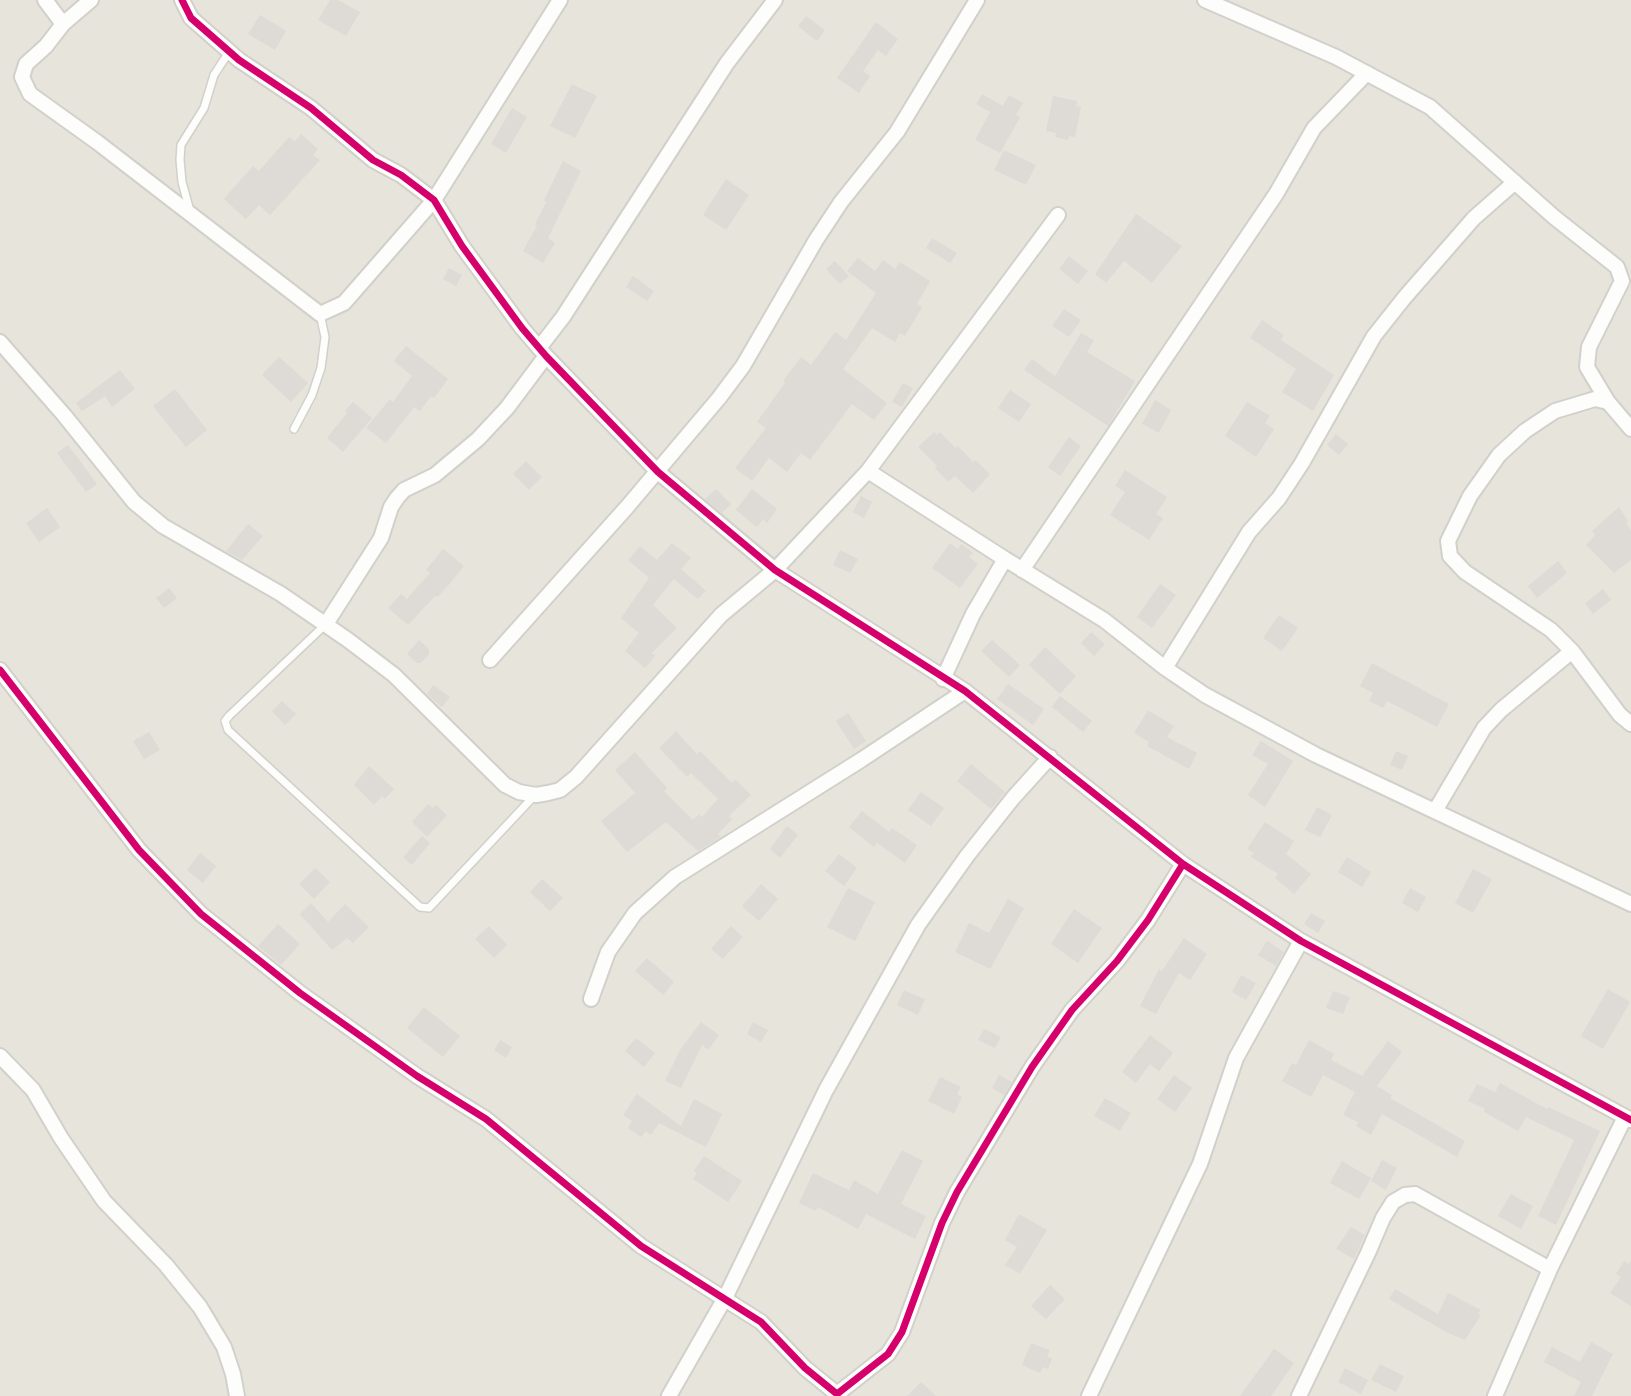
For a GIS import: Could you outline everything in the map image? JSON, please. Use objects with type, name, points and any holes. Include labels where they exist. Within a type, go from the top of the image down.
[{"type":"street","points":[[46,0],[64,24]]},
{"type":"street","points":[[91,0],[26,64],[22,77],[30,94],[320,314],[344,303],[434,200],[560,0]]},
{"type":"street","points":[[182,0],[191,18],[229,51],[311,108],[366,155],[401,175],[434,200],[462,246],[522,328],[543,352],[658,472],[775,570],[965,691],[1183,864],[1301,942],[1628,1118],[1550,1269],[1494,1396]]},
{"type":"street","points":[[326,624],[382,538],[391,507],[397,498],[404,490],[435,475],[478,439],[507,408],[727,63],[775,0]]},
{"type":"street","points":[[490,660],[658,472],[743,366],[816,240],[841,202],[897,132],[977,0]]},
{"type":"street","points":[[1205,0],[1336,57],[1430,107],[1617,267],[1622,281],[1589,347],[1587,367],[1608,402],[1631,429]]},
{"type":"street","points":[[1022,570],[1276,194],[1314,128],[1367,73]]},
{"type":"street","points":[[1165,668],[1249,532],[1279,498],[1302,463],[1374,336],[1405,296],[1474,218],[1515,182]]},
{"type":"street","points":[[0,342],[64,415],[134,502],[163,526],[281,594],[326,624],[394,675],[505,785],[519,792],[536,795],[560,790],[576,777],[721,615],[775,570],[867,471],[1058,215]]},
{"type":"street","points":[[1608,402],[1595,399],[1555,411],[1525,431],[1499,455],[1470,496],[1448,541],[1450,556],[1465,572],[1551,630],[1573,651],[1620,715],[1631,724]]},
{"type":"street","points":[[867,471],[1104,621],[1205,695],[1316,755],[1631,904]]},
{"type":"street","points":[[943,679],[973,614],[1005,559]]},
{"type":"street","points":[[1435,811],[1484,728],[1501,710],[1573,651]]},
{"type":"street","points":[[0,670],[139,850],[201,914],[300,993],[417,1076],[486,1119],[641,1246],[761,1322],[804,1368],[837,1394],[888,1354],[902,1332],[942,1223],[957,1192],[1032,1067],[1072,1010],[1117,961],[1148,920],[1183,864]]},
{"type":"street","points":[[591,999],[608,952],[635,913],[675,877],[965,691]]},
{"type":"street","points":[[669,1396],[725,1298],[826,1090],[918,925],[967,856],[1050,757]]},
{"type":"street","points":[[1089,1396],[1200,1164],[1236,1058],[1301,942]]},
{"type":"street","points":[[0,1056],[33,1090],[61,1138],[104,1200],[166,1265],[200,1307],[224,1347],[237,1396]]},
{"type":"street","points":[[1299,1396],[1383,1218],[1393,1202],[1405,1195],[1415,1194],[1550,1269]]},
{"type":"lane","points":[[191,215],[182,182],[181,145],[204,108],[214,75],[229,51]]},
{"type":"lane","points":[[294,429],[312,395],[321,368],[325,337],[320,314]]},
{"type":"lane","points":[[326,624],[225,721],[228,730],[419,907],[429,908],[536,795]]},
{"type":"shaded area","points":[[0,0],[1631,0],[1631,1396],[0,1396]]},
{"type":"building","points":[[330,0],[338,0],[360,12],[346,36],[318,20]]},
{"type":"building","points":[[260,15],[286,31],[275,50],[248,34]]},
{"type":"building","points":[[806,16],[825,30],[817,41],[798,26]]},
{"type":"building","points":[[876,22],[898,39],[886,56],[878,50],[863,71],[870,76],[859,93],[837,78]]},
{"type":"building","points":[[572,84],[597,96],[575,138],[550,126]]},
{"type":"building","points":[[982,94],[1003,106],[1009,95],[1023,103],[1016,115],[1020,117],[1000,153],[975,140],[990,112],[976,104]]},
{"type":"building","points":[[1053,96],[1077,101],[1076,106],[1081,107],[1075,137],[1069,136],[1068,140],[1055,137],[1056,133],[1046,131]]},
{"type":"building","points":[[512,108],[527,117],[506,153],[491,144]]},
{"type":"building","points":[[301,134],[318,149],[313,155],[320,160],[270,215],[259,205],[246,219],[224,199],[253,166],[259,171],[289,137],[295,141]]},
{"type":"building","points":[[1004,150],[1036,165],[1026,185],[994,170]]},
{"type":"building","points":[[563,161],[581,171],[548,238],[555,243],[543,263],[523,251],[537,226],[535,224],[546,202],[544,200]]},
{"type":"building","points":[[726,179],[749,195],[726,230],[703,215]]},
{"type":"building","points":[[1136,214],[1182,246],[1152,283],[1124,261],[1106,283],[1095,274]]},
{"type":"building","points":[[932,238],[957,253],[950,263],[926,248]]},
{"type":"building","points":[[1069,256],[1088,271],[1078,284],[1059,269]]},
{"type":"building","points":[[858,258],[875,271],[883,260],[895,269],[900,262],[930,281],[917,304],[922,307],[905,336],[900,333],[895,342],[872,328],[843,369],[887,403],[874,420],[852,404],[810,460],[801,453],[787,472],[769,458],[752,481],[735,468],[766,428],[757,422],[785,383],[783,381],[801,357],[811,365],[835,332],[846,340],[876,293],[847,271]]},
{"type":"building","points":[[835,261],[849,276],[840,284],[826,269]]},
{"type":"building","points":[[449,268],[462,275],[456,286],[443,279]]},
{"type":"building","points":[[633,276],[654,291],[647,301],[626,287]]},
{"type":"building","points":[[1064,309],[1081,320],[1069,337],[1052,326]]},
{"type":"building","points":[[1262,320],[1284,335],[1281,340],[1334,375],[1313,411],[1282,392],[1296,369],[1250,338]]},
{"type":"building","points":[[1081,333],[1094,340],[1087,352],[1135,381],[1108,426],[1024,370],[1032,359],[1055,376]]},
{"type":"building","points":[[406,346],[448,379],[420,411],[414,407],[386,443],[366,428],[390,399],[393,402],[412,376],[394,361]]},
{"type":"building","points":[[279,357],[308,383],[291,402],[262,375]]},
{"type":"building","points":[[120,370],[135,389],[112,407],[105,396],[82,411],[76,403]]},
{"type":"building","points":[[903,383],[913,388],[902,407],[892,402]]},
{"type":"building","points":[[175,389],[207,430],[186,447],[153,406]]},
{"type":"building","points":[[1010,390],[1031,404],[1019,422],[998,408]]},
{"type":"building","points":[[1155,400],[1171,410],[1159,433],[1142,424]]},
{"type":"building","points":[[353,402],[372,418],[343,452],[327,438]]},
{"type":"building","points":[[1247,402],[1270,416],[1265,423],[1274,429],[1256,457],[1225,436]]},
{"type":"building","points":[[934,432],[937,435],[940,432],[955,448],[958,446],[973,462],[975,460],[990,474],[973,493],[955,476],[948,482],[918,447]]},
{"type":"building","points":[[1336,434],[1348,444],[1339,455],[1327,445]]},
{"type":"building","points":[[1069,437],[1081,446],[1060,476],[1048,467]]},
{"type":"building","points":[[68,445],[97,484],[86,492],[57,453]]},
{"type":"building","points":[[526,461],[542,477],[529,490],[513,474]]},
{"type":"building","points":[[1125,470],[1167,497],[1156,514],[1163,518],[1149,540],[1110,515],[1125,492],[1115,486]]},
{"type":"building","points":[[716,489],[731,504],[722,513],[705,499]]},
{"type":"building","points":[[752,489],[777,509],[767,523],[763,519],[757,527],[736,510]]},
{"type":"building","points":[[861,496],[872,502],[864,518],[853,512]]},
{"type":"building","points":[[1619,507],[1631,530],[1631,560],[1614,573],[1586,545],[1595,535],[1592,531]]},
{"type":"building","points":[[47,508],[60,527],[39,542],[26,523]]},
{"type":"building","points":[[248,524],[263,536],[242,560],[226,551]]},
{"type":"building","points":[[672,543],[691,558],[681,569],[706,591],[698,599],[674,579],[659,597],[653,605],[677,628],[652,653],[655,656],[645,668],[625,651],[639,633],[621,618],[649,578],[628,560],[640,546],[657,560]]},
{"type":"building","points":[[950,543],[958,549],[961,544],[973,553],[969,557],[978,564],[960,588],[932,568]]},
{"type":"building","points":[[443,549],[464,566],[447,587],[408,625],[388,608],[401,594],[407,599],[430,573],[426,570]]},
{"type":"building","points":[[840,550],[858,559],[850,573],[833,565]]},
{"type":"building","points":[[1558,561],[1567,573],[1537,598],[1528,586]]},
{"type":"building","points":[[1160,584],[1176,595],[1152,628],[1137,617]]},
{"type":"building","points":[[169,588],[177,598],[164,608],[156,598]]},
{"type":"building","points":[[1603,589],[1611,600],[1593,614],[1585,603]]},
{"type":"building","points":[[1279,615],[1298,628],[1282,651],[1263,638]]},
{"type":"building","points":[[1091,632],[1105,644],[1094,656],[1081,643]]},
{"type":"building","points":[[419,640],[429,649],[429,654],[421,663],[417,663],[407,654]]},
{"type":"building","points":[[992,640],[1020,665],[1009,677],[981,651]]},
{"type":"building","points":[[1045,647],[1076,676],[1060,694],[1029,665]]},
{"type":"building","points":[[1372,663],[1449,704],[1437,727],[1387,701],[1383,708],[1369,701],[1373,693],[1360,686]]},
{"type":"building","points":[[1008,684],[1044,709],[1033,725],[997,699]]},
{"type":"building","points":[[433,685],[450,697],[442,707],[427,694]]},
{"type":"building","points":[[1060,696],[1092,721],[1083,732],[1052,707]]},
{"type":"building","points":[[282,701],[296,714],[285,725],[272,711]]},
{"type":"building","points":[[1148,710],[1174,726],[1167,737],[1197,753],[1189,769],[1147,746],[1149,742],[1134,733]]},
{"type":"building","points":[[848,713],[866,741],[854,749],[836,721]]},
{"type":"building","points":[[676,731],[697,754],[700,751],[732,783],[735,779],[751,795],[729,816],[732,819],[718,834],[721,837],[698,851],[666,822],[627,852],[601,821],[635,793],[615,770],[635,752],[667,788],[664,791],[693,820],[699,814],[702,817],[718,799],[691,773],[687,777],[659,748]]},
{"type":"building","points":[[149,732],[160,750],[144,759],[133,741]]},
{"type":"building","points":[[1261,741],[1293,761],[1265,807],[1248,795],[1268,764],[1252,755]]},
{"type":"building","points":[[1396,751],[1408,756],[1402,770],[1390,765]]},
{"type":"building","points":[[971,764],[1005,792],[991,809],[957,781]]},
{"type":"building","points":[[369,766],[394,789],[385,799],[382,796],[374,805],[354,785]]},
{"type":"building","points":[[921,792],[944,808],[931,826],[908,810]]},
{"type":"building","points":[[428,804],[433,808],[436,805],[447,815],[427,837],[412,822]]},
{"type":"building","points":[[1317,807],[1332,815],[1320,837],[1305,830]]},
{"type":"building","points":[[862,811],[889,832],[892,828],[917,845],[905,863],[877,843],[874,847],[849,827]]},
{"type":"building","points":[[1265,822],[1294,841],[1286,854],[1311,874],[1294,894],[1275,878],[1278,874],[1251,857],[1254,853],[1247,849]]},
{"type":"building","points":[[787,826],[798,835],[780,858],[770,849]]},
{"type":"building","points":[[422,836],[430,843],[412,865],[403,857]]},
{"type":"building","points":[[200,853],[216,866],[203,883],[187,870]]},
{"type":"building","points":[[839,854],[857,868],[844,886],[825,871]]},
{"type":"building","points":[[1347,857],[1371,872],[1362,887],[1338,872]]},
{"type":"building","points":[[315,868],[330,882],[314,899],[299,884]]},
{"type":"building","points":[[1473,869],[1492,879],[1473,913],[1455,903]]},
{"type":"building","points":[[542,879],[563,898],[550,911],[530,892]]},
{"type":"building","points":[[761,884],[778,899],[759,921],[742,906]]},
{"type":"building","points":[[848,888],[875,902],[855,941],[827,927]]},
{"type":"building","points":[[1410,888],[1426,897],[1418,912],[1402,903]]},
{"type":"building","points":[[1008,899],[1024,908],[990,969],[955,952],[969,923],[989,933]]},
{"type":"building","points":[[311,903],[328,922],[345,904],[369,927],[353,943],[347,938],[332,950],[300,914]]},
{"type":"building","points":[[1074,909],[1102,928],[1078,963],[1051,944]]},
{"type":"building","points":[[1311,913],[1325,921],[1318,933],[1304,924]]},
{"type":"building","points":[[278,924],[300,944],[281,965],[258,946]]},
{"type":"building","points":[[489,926],[507,945],[494,958],[475,939]]},
{"type":"building","points":[[731,926],[743,937],[723,959],[711,949]]},
{"type":"building","points":[[1184,938],[1207,954],[1190,980],[1179,973],[1156,1014],[1140,1006],[1159,969],[1162,971]]},
{"type":"building","points":[[1267,941],[1284,952],[1276,966],[1258,955]]},
{"type":"building","points":[[647,958],[674,982],[663,995],[635,971]]},
{"type":"building","points":[[1241,975],[1256,983],[1246,1000],[1232,992]]},
{"type":"building","points":[[1608,989],[1630,1002],[1603,1049],[1581,1036]]},
{"type":"building","points":[[904,990],[925,999],[918,1015],[897,1005]]},
{"type":"building","points":[[1333,991],[1350,997],[1343,1014],[1326,1008]]},
{"type":"building","points":[[424,1007],[460,1036],[443,1057],[407,1028]]},
{"type":"building","points":[[701,1022],[719,1035],[708,1050],[702,1045],[681,1088],[665,1081],[680,1050]]},
{"type":"building","points":[[753,1022],[768,1030],[761,1042],[747,1034]]},
{"type":"building","points":[[984,1029],[1001,1037],[995,1048],[978,1040]]},
{"type":"building","points":[[1150,1035],[1173,1053],[1159,1071],[1150,1064],[1136,1083],[1122,1072]]},
{"type":"building","points":[[636,1038],[655,1053],[644,1067],[625,1051]]},
{"type":"building","points":[[500,1040],[512,1047],[506,1058],[494,1050]]},
{"type":"building","points":[[1309,1040],[1334,1054],[1331,1060],[1362,1076],[1388,1041],[1402,1052],[1377,1086],[1392,1095],[1390,1098],[1465,1141],[1457,1157],[1382,1114],[1371,1135],[1356,1126],[1358,1122],[1343,1115],[1355,1092],[1323,1075],[1311,1097],[1282,1081],[1292,1063],[1296,1065]]},
{"type":"building","points":[[999,1075],[1012,1082],[1004,1095],[992,1088]]},
{"type":"building","points":[[1174,1075],[1192,1088],[1175,1112],[1157,1099]]},
{"type":"building","points":[[940,1077],[961,1087],[957,1094],[962,1097],[954,1114],[928,1101]]},
{"type":"building","points":[[1500,1083],[1547,1109],[1548,1107],[1600,1131],[1556,1225],[1538,1216],[1574,1140],[1526,1117],[1518,1131],[1468,1101],[1477,1084],[1495,1092]]},
{"type":"building","points":[[637,1094],[681,1126],[694,1099],[722,1114],[706,1147],[659,1123],[651,1135],[646,1131],[641,1137],[628,1128],[632,1121],[623,1115]]},
{"type":"building","points":[[1105,1098],[1131,1113],[1120,1131],[1094,1116]]},
{"type":"building","points":[[902,1150],[923,1161],[901,1204],[926,1216],[915,1239],[866,1214],[858,1229],[818,1207],[816,1211],[799,1203],[813,1173],[849,1190],[854,1180],[878,1194]]},
{"type":"building","points":[[704,1156],[742,1181],[728,1202],[693,1179],[697,1173],[694,1171]]},
{"type":"building","points":[[1382,1160],[1397,1168],[1386,1190],[1371,1181]]},
{"type":"building","points":[[1342,1161],[1371,1178],[1359,1199],[1330,1183]]},
{"type":"building","points":[[1511,1194],[1533,1206],[1521,1229],[1498,1216]]},
{"type":"building","points":[[1019,1214],[1047,1230],[1020,1274],[1005,1265],[1017,1247],[1005,1240]]},
{"type":"building","points":[[1351,1227],[1365,1235],[1354,1259],[1336,1249]]},
{"type":"building","points":[[1624,1261],[1629,1264],[1631,1261],[1631,1306],[1610,1293],[1621,1277],[1616,1274]]},
{"type":"building","points":[[1050,1285],[1065,1299],[1046,1319],[1031,1306]]},
{"type":"building","points":[[1395,1289],[1438,1314],[1448,1293],[1481,1310],[1478,1314],[1481,1315],[1465,1340],[1389,1299]]},
{"type":"building","points":[[1591,1342],[1613,1354],[1592,1396],[1574,1396],[1581,1382],[1544,1362],[1552,1347],[1580,1362]]},
{"type":"building","points":[[1031,1343],[1050,1350],[1047,1356],[1052,1359],[1048,1369],[1043,1367],[1040,1373],[1022,1365]]},
{"type":"building","points":[[1274,1349],[1294,1363],[1271,1396],[1240,1396]]},
{"type":"building","points":[[1380,1364],[1404,1376],[1396,1392],[1371,1380]]},
{"type":"building","points":[[1345,1368],[1368,1380],[1361,1394],[1338,1382]]},
{"type":"building","points":[[921,1382],[936,1396],[907,1396]]},
{"type":"cycle path","points":[[182,0],[191,18],[239,60],[311,108],[373,160],[401,175],[434,200],[462,246],[546,356],[658,472],[775,570],[965,691],[1183,864],[1301,941],[1631,1120]]},
{"type":"cycle path","points":[[0,670],[139,850],[201,914],[300,993],[417,1076],[486,1119],[641,1246],[761,1322],[805,1368],[837,1394],[888,1354],[902,1332],[942,1223],[957,1192],[1032,1067],[1072,1010],[1117,961],[1148,920],[1183,864]]}]
